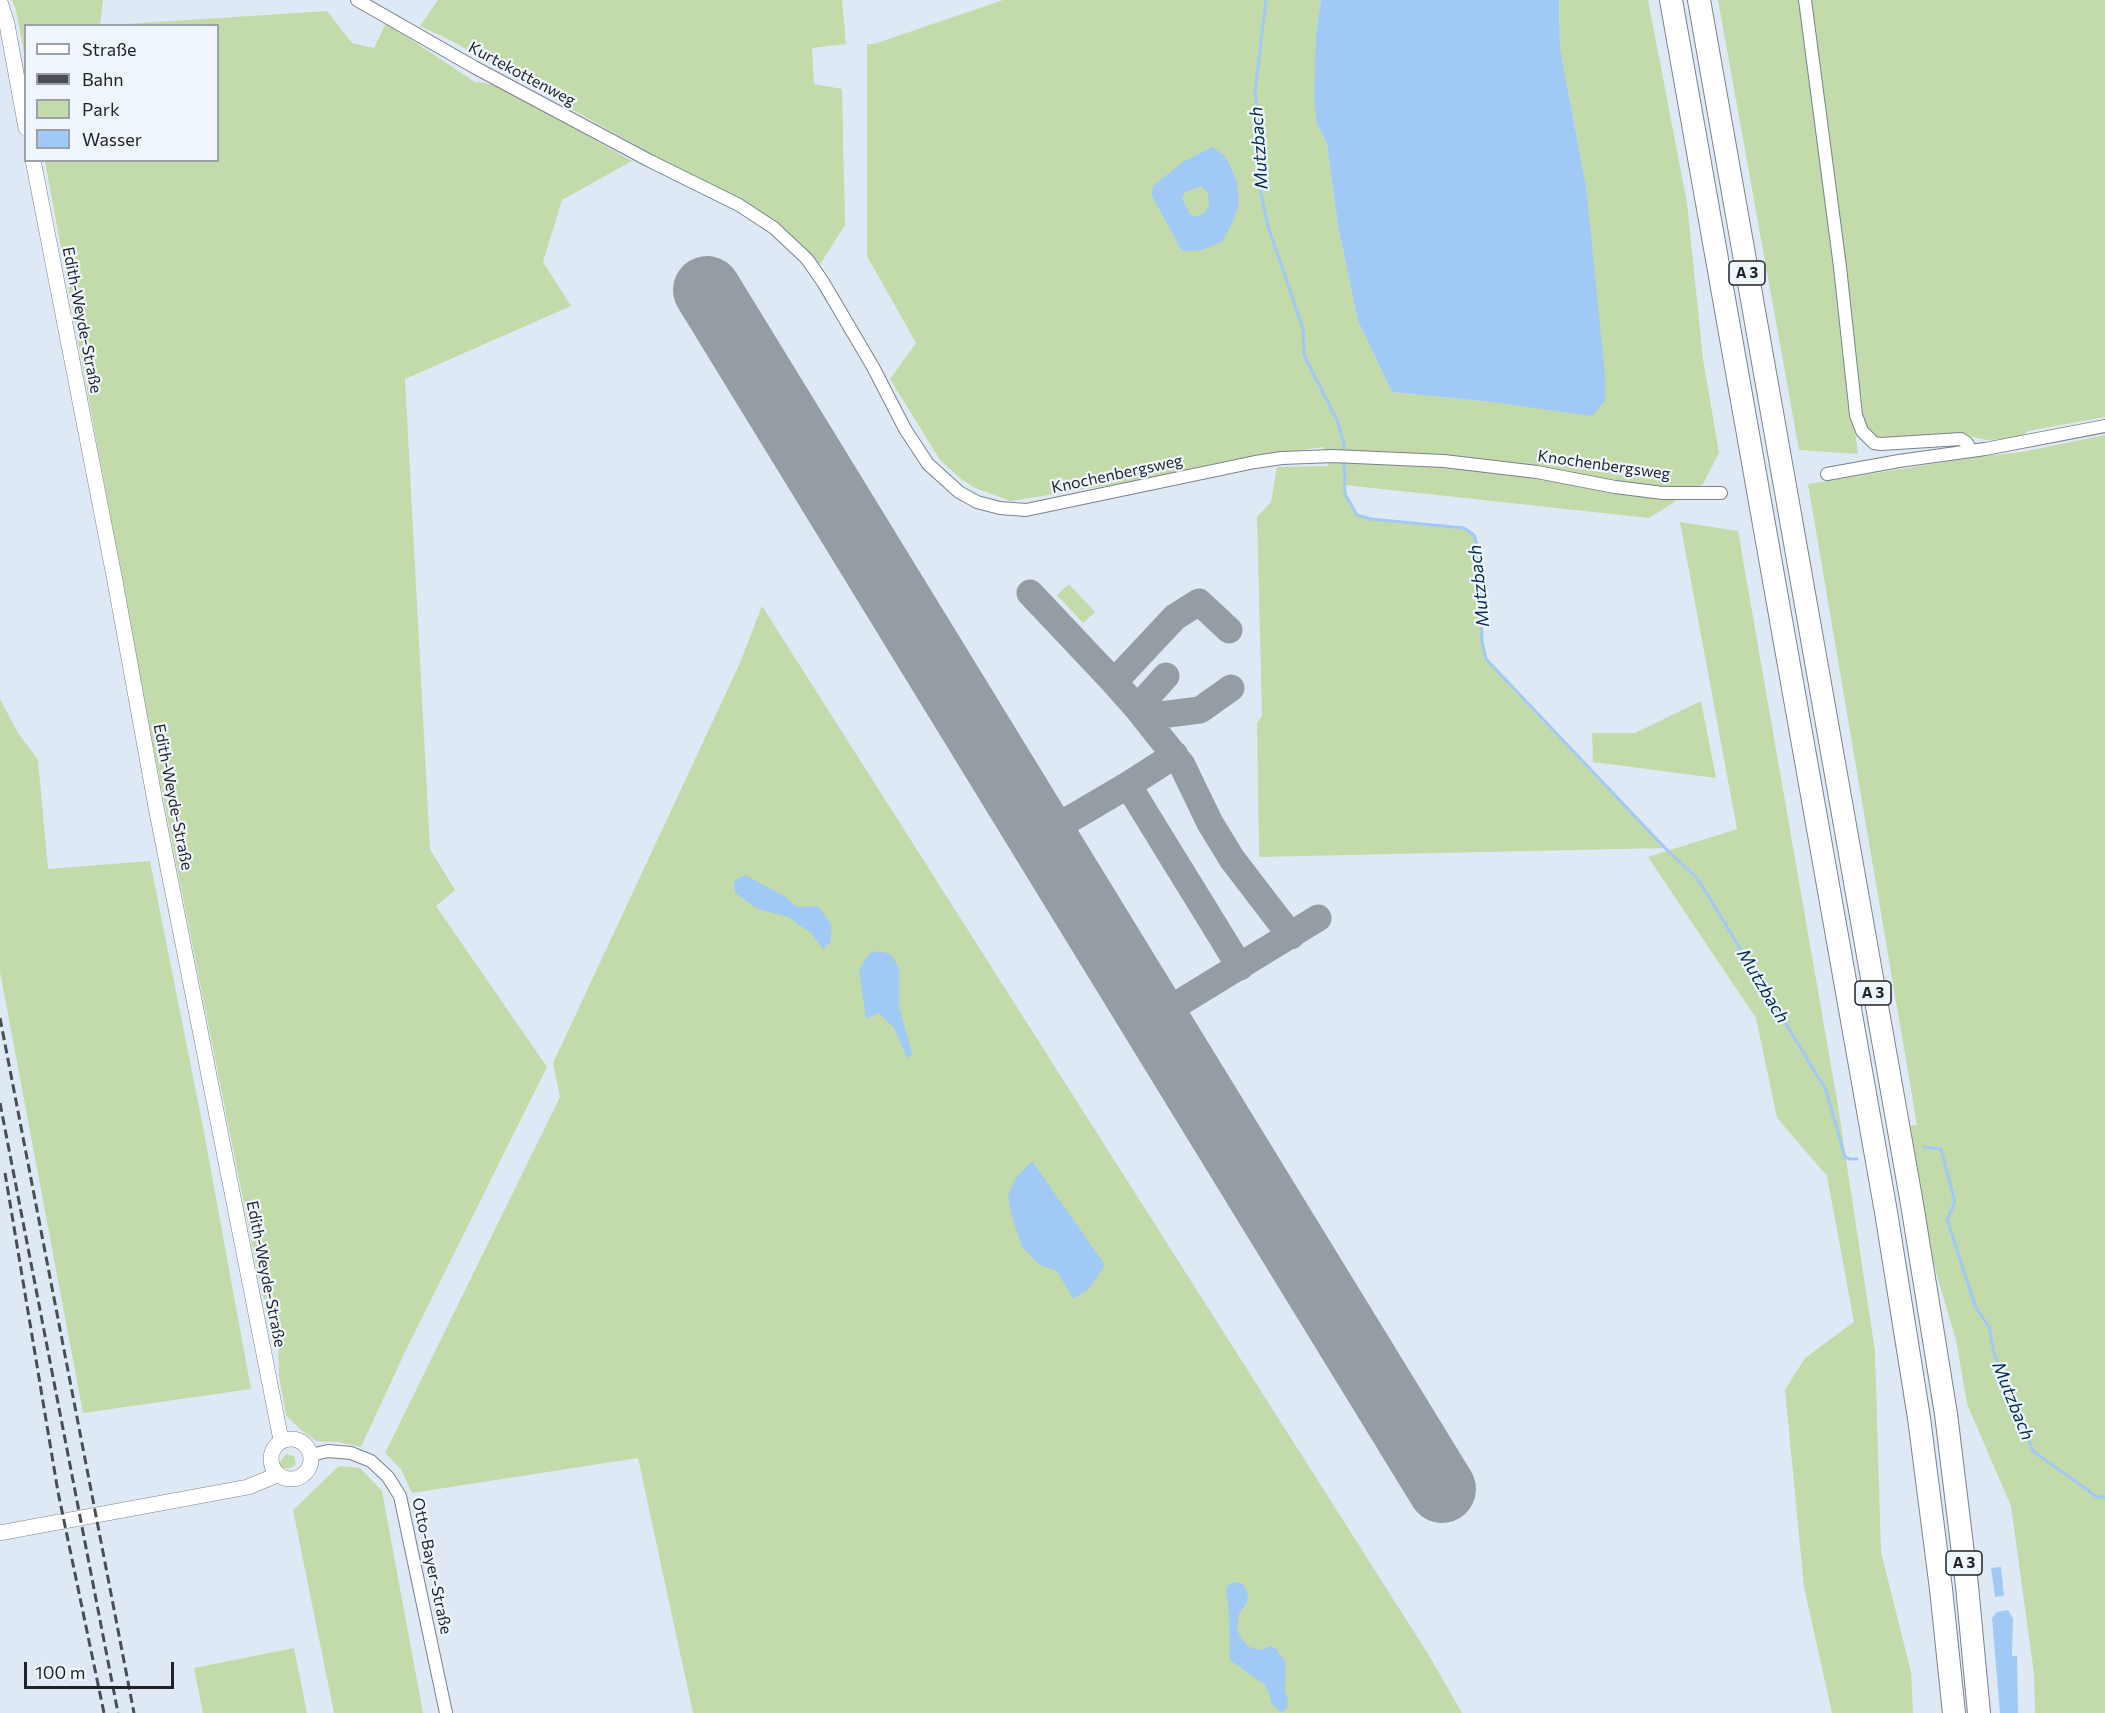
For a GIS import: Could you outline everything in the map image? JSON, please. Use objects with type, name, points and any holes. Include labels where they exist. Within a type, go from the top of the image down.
[{"type":"highway","name":"A 3","points":[[1671,0],[1888,1223],[1919,1418],[1954,1713]]},
{"type":"highway","name":"A 3","points":[[1699,0],[1912,1204],[1947,1422],[1967,1586],[1979,1713]]},
{"type":"street","name":"Kurtekottenweg","points":[[357,0],[484,72],[675,172]]},
{"type":"street","points":[[1805,0],[1840,267],[1856,415],[1862,431],[1874,443],[1961,439],[1967,443],[1971,451]]},
{"type":"street","points":[[0,2],[7,24],[24,117]]},
{"type":"street","name":"Edith-Weyde-Straße","points":[[33,162],[115,581],[156,807],[281,1440]]},
{"type":"street","name":"Knochenbergsweg","points":[[675,172],[740,205],[774,228],[807,260],[873,367],[905,429],[928,464],[959,492],[977,502],[1000,508],[1026,510],[1255,462],[1282,458],[1333,456],[1444,461],[1514,469],[1663,493],[1721,493]]},
{"type":"street","points":[[1827,474],[1971,451],[2105,426]]},
{"type":"street","points":[[0,1533],[248,1487],[277,1475],[288,1479],[302,1476],[309,1468],[311,1455],[306,1445],[297,1440],[281,1440],[273,1451],[271,1460],[277,1475]]},
{"type":"street","name":"Otto-Bayer-Straße","points":[[311,1455],[328,1451],[351,1453],[371,1461],[388,1477],[400,1496],[446,1713]]},
{"type":"green space","points":[[12,0],[103,0],[100,24],[24,24],[24,53]]},
{"type":"green space","points":[[438,0],[842,0],[846,44],[812,48],[814,84],[842,89],[845,225],[819,266],[772,220],[727,192],[647,152],[452,41],[420,26]]},
{"type":"green space","points":[[1003,0],[1321,0],[1316,34],[1317,124],[1327,143],[1338,226],[1358,321],[1392,392],[1492,402],[1593,272],[1586,186],[1560,48],[1559,0],[1648,0],[1687,203],[1703,359],[1719,453],[1703,484],[1649,518],[1345,485],[1345,494],[1357,515],[1371,519],[1464,528],[1474,535],[1479,551],[1482,641],[1486,659],[1665,848],[1259,857],[1257,723],[1262,716],[1257,517],[1271,502],[1277,467],[1328,466],[1323,447],[1230,460],[1123,483],[1011,501],[975,488],[940,460],[890,379],[916,343],[867,256],[867,44],[874,44]]},
{"type":"green space","points":[[1718,0],[1802,0],[1858,454],[1799,450]]},
{"type":"green space","points":[[1810,0],[2105,0],[2105,417],[2028,431],[2019,438],[1986,440],[1960,434],[1887,440],[1873,437],[1866,430],[1859,414]]},
{"type":"green space","points":[[327,11],[352,43],[374,48],[386,23],[475,82],[497,85],[632,161],[562,200],[543,262],[571,306],[405,379],[430,849],[455,890],[436,906],[547,1067],[404,1354],[361,1447],[338,1442],[316,1441],[286,1415],[279,1376],[278,1339],[272,1311],[262,1295],[175,857],[45,162],[219,162],[219,24],[126,24]]},
{"type":"green space","points":[[2105,435],[2105,1713],[2035,1713],[2034,1674],[2011,1506],[1967,1404],[1956,1340],[1933,1262],[1909,1126],[1917,1125],[1808,484],[1982,456],[2022,452]]},
{"type":"green space","points":[[1680,522],[1738,531],[1838,1106],[1875,1351],[1881,1552],[1911,1672],[1913,1713],[1832,1713],[1804,1587],[1785,1390],[1805,1358],[1854,1322],[1827,1176],[1777,1118],[1756,1018],[1648,857],[1737,829]]},
{"type":"green space","points":[[1069,584],[1095,612],[1083,623],[1057,595]]},
{"type":"green space","points":[[762,606],[1430,1657],[1462,1713],[693,1713],[638,1458],[412,1493],[401,1469],[385,1453],[560,1097],[553,1063],[740,663]]},
{"type":"green space","points":[[0,699],[18,733],[38,760],[48,869],[150,861],[203,1127],[251,1389],[83,1413],[0,972]]},
{"type":"green space","points":[[1701,701],[1716,778],[1593,762],[1592,733],[1635,733]]},
{"type":"green space","points":[[286,1454],[294,1456],[296,1464],[291,1468],[282,1469],[279,1463]]},
{"type":"green space","points":[[339,1466],[360,1468],[382,1491],[423,1713],[334,1713],[293,1510]]},
{"type":"green space","points":[[294,1648],[307,1713],[203,1713],[194,1668]]},
{"type":"water","points":[[1321,0],[1559,0],[1560,48],[1586,186],[1605,376],[1605,401],[1592,416],[1492,402],[1392,392],[1358,321],[1338,226],[1327,143],[1317,124],[1314,98],[1316,34]]},
{"type":"water","points":[[1212,147],[1226,157],[1237,181],[1239,204],[1233,221],[1222,242],[1202,250],[1182,251],[1151,194],[1154,185],[1183,162]],"holes":[[[1201,186],[1208,193],[1209,205],[1206,212],[1196,217],[1190,214],[1182,198],[1185,192]]]},
{"type":"water","points":[[745,875],[784,896],[797,907],[818,906],[831,924],[831,942],[823,949],[811,933],[788,917],[758,909],[735,893],[734,881]]},
{"type":"water","points":[[880,951],[890,954],[899,967],[899,1006],[912,1055],[907,1058],[894,1028],[879,1013],[866,1019],[859,969],[870,953]]},
{"type":"water","points":[[1032,1161],[1105,1265],[1089,1289],[1073,1299],[1057,1271],[1040,1265],[1022,1247],[1012,1216],[1008,1196],[1015,1179]]},
{"type":"water","points":[[2001,1567],[2004,1596],[1995,1597],[1991,1568]]},
{"type":"water","points":[[1236,1582],[1243,1584],[1248,1593],[1247,1602],[1239,1614],[1237,1627],[1240,1637],[1249,1647],[1260,1650],[1271,1646],[1286,1662],[1285,1689],[1288,1701],[1287,1709],[1281,1712],[1271,1703],[1265,1685],[1230,1660],[1226,1588],[1229,1584]]},
{"type":"water","points":[[2008,1610],[2013,1619],[2012,1656],[2017,1656],[2018,1713],[2000,1713],[1992,1618],[1997,1612]]},
{"type":"waterway","name":"Mutzbach","points":[[1266,0],[1255,92],[1261,193],[1268,226],[1303,329],[1304,355],[1337,420],[1344,452]]},
{"type":"waterway","name":"Mutzbach","points":[[1344,458],[1345,494],[1357,515],[1371,519],[1464,528],[1474,535],[1479,551],[1482,641],[1486,659],[1665,848],[1698,879],[1826,1090],[1845,1157],[1857,1159]]},
{"type":"waterway","name":"Mutzbach","points":[[1924,1147],[1941,1149],[1955,1202],[1947,1219],[1976,1308],[1989,1327],[1994,1353],[2033,1451],[2097,1497],[2105,1497]]},
{"type":"taxiway","points":[[1030,593],[1114,682]]},
{"type":"taxiway","points":[[1229,630],[1199,602],[1175,617],[1114,682],[1182,765],[1210,823],[1232,859],[1291,936]]},
{"type":"taxiway","points":[[1137,708],[1166,676]]},
{"type":"taxiway","points":[[1144,717],[1200,710],[1231,688]]},
{"type":"taxiway","points":[[1043,835],[1175,755]]},
{"type":"taxiway","points":[[1128,785],[1240,967]]},
{"type":"taxiway","points":[[1155,1018],[1318,918]]},
{"type":"runway","points":[[707,290],[1442,1489]]},
{"type":"railway","points":[[0,1018],[134,1713]]},
{"type":"railway","points":[[0,1103],[118,1713]]},
{"type":"railway","points":[[5,1173],[58,1492],[104,1713]]}]
